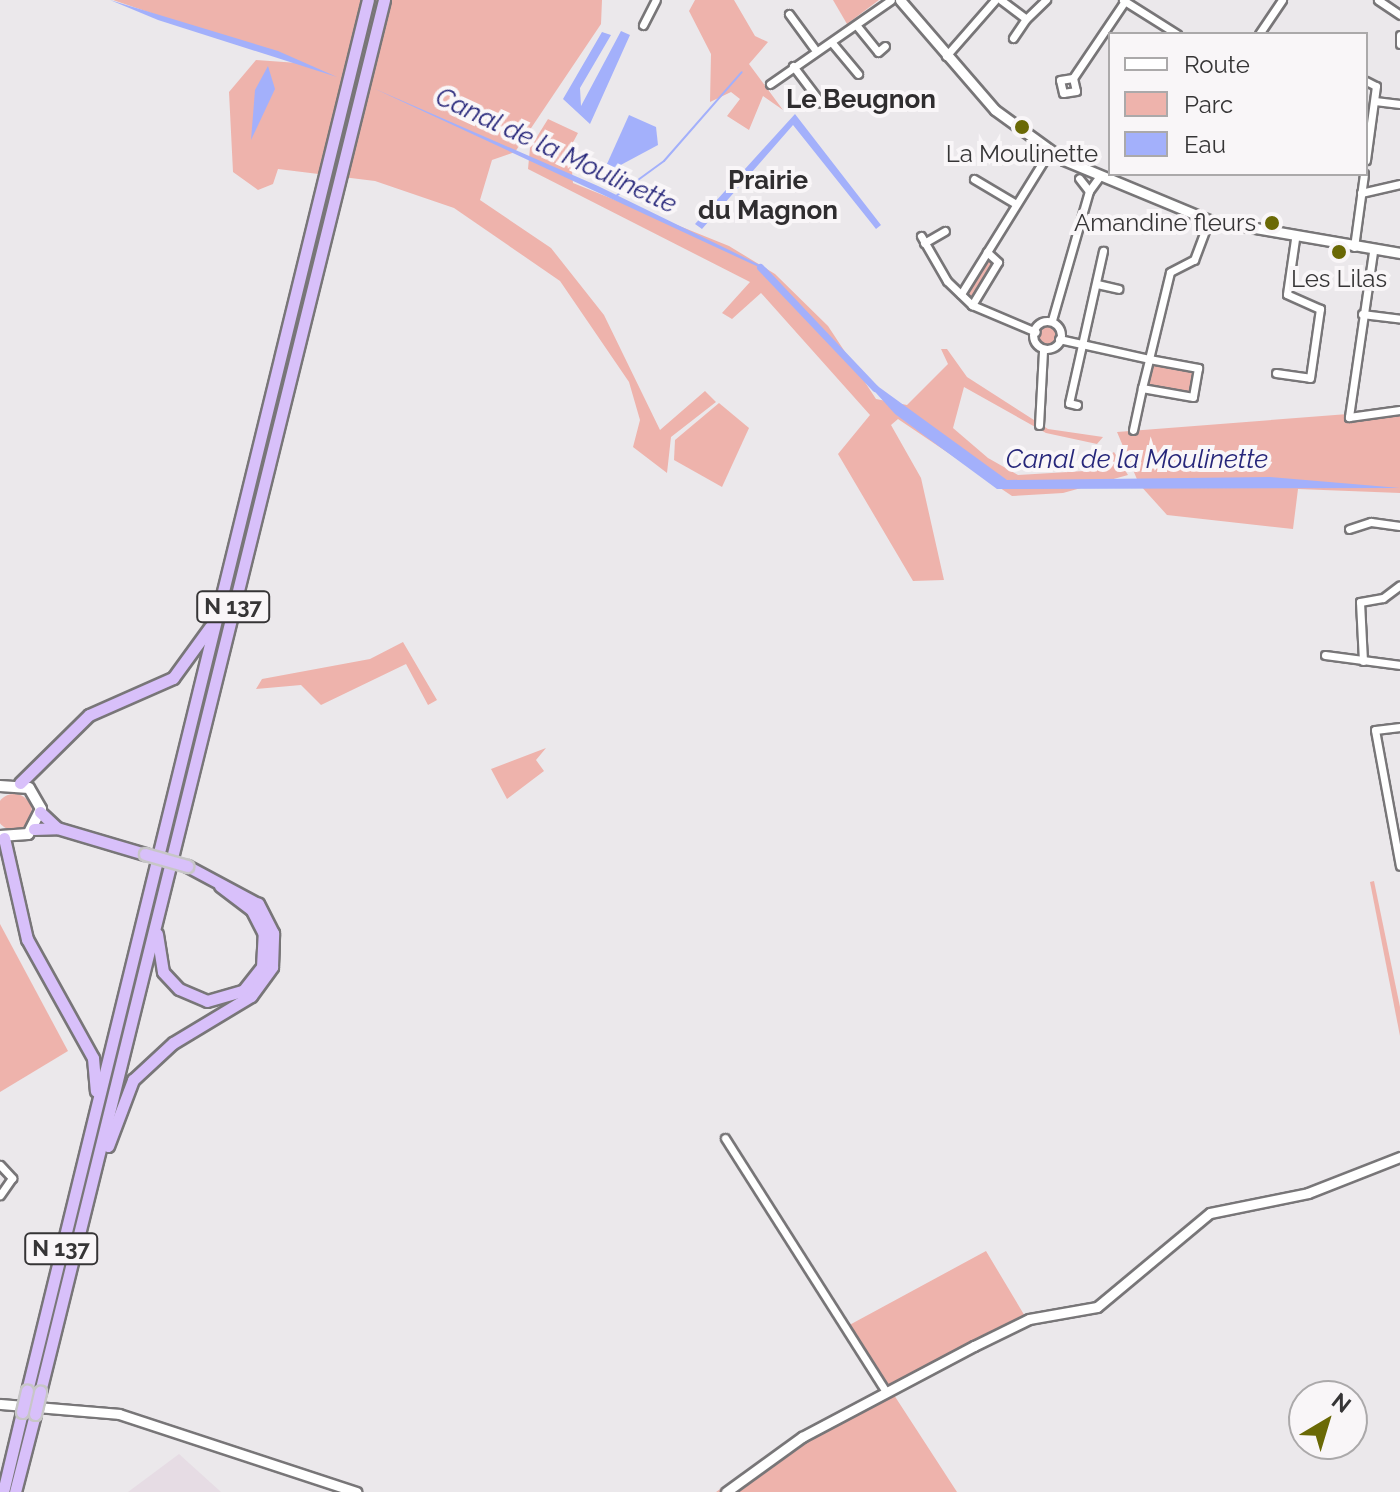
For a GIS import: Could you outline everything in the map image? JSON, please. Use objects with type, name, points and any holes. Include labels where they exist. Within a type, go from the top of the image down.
[{"type":"highway","name":"N 137","points":[[15,1492],[27,1391],[368,0]]},
{"type":"highway","name":"N 137","points":[[3,1492],[26,1410],[40,1392],[384,0]]},
{"type":"highway","points":[[20,783],[89,715],[173,678],[218,612]]},
{"type":"highway","points":[[40,812],[57,828]]},
{"type":"highway","points":[[34,829],[57,828],[192,868],[258,904],[273,933],[272,967],[251,996],[173,1043],[133,1080],[85,1214]]},
{"type":"highway","points":[[2,837],[31,952],[93,1058],[96,1107]]},
{"type":"highway","points":[[156,921],[163,972],[192,997],[224,1000],[254,981],[265,951],[260,922],[192,868]]},
{"type":"main road","points":[[0,786],[20,783],[36,796],[40,812],[34,829],[2,837]]},
{"type":"street","points":[[643,25],[656,0]]},
{"type":"street","points":[[770,84],[814,48],[833,44],[891,0]]},
{"type":"street","points":[[900,0],[946,56],[1011,126],[1049,152],[1209,220],[1295,239],[1373,252],[1400,253]]},
{"type":"street","points":[[946,56],[998,0],[1026,19]]},
{"type":"street","points":[[1013,38],[1026,19],[1046,0]]},
{"type":"street","points":[[1260,32],[1282,0]]},
{"type":"street","points":[[1378,0],[1400,15]]},
{"type":"street","points":[[1073,78],[1124,1],[1174,32]]},
{"type":"street","points":[[789,14],[814,48]]},
{"type":"street","points":[[857,26],[878,52],[885,46]]},
{"type":"street","points":[[1400,35],[1400,44]]},
{"type":"street","points":[[833,44],[858,74]]},
{"type":"street","points":[[793,66],[821,103]]},
{"type":"street","points":[[1368,82],[1376,86],[1368,147]]},
{"type":"street","points":[[1375,101],[1400,104]]},
{"type":"street","points":[[961,294],[1049,152]]},
{"type":"street","points":[[1059,339],[1052,320],[1089,191],[1100,176]]},
{"type":"street","points":[[1354,249],[1364,176]]},
{"type":"street","points":[[1079,178],[1089,191]]},
{"type":"street","points":[[974,179],[1016,204]]},
{"type":"street","points":[[1361,193],[1400,184]]},
{"type":"street","points":[[1133,430],[1170,272],[1194,260],[1209,220]]},
{"type":"street","points":[[945,231],[923,239],[961,294],[972,305],[1036,332],[1043,351],[1039,425]]},
{"type":"street","points":[[1276,373],[1310,378],[1320,309],[1287,294],[1295,239]]},
{"type":"street","points":[[1077,405],[1069,403],[1103,251]]},
{"type":"street","points":[[972,305],[998,262],[987,252]]},
{"type":"street","points":[[1373,252],[1349,417],[1400,410]]},
{"type":"street","points":[[1097,284],[1118,289]]},
{"type":"street","points":[[1362,314],[1400,319]]},
{"type":"street","points":[[1036,332],[1052,320]]},
{"type":"street","points":[[1043,351],[1059,339],[1198,368],[1193,397],[1142,388]]},
{"type":"street","points":[[1349,529],[1371,522],[1400,526]]},
{"type":"street","points":[[1363,661],[1360,602],[1383,598],[1400,585]]},
{"type":"street","points":[[1325,655],[1400,665]]},
{"type":"street","points":[[1400,727],[1375,730],[1400,866]]},
{"type":"street","points":[[725,1138],[886,1392]]},
{"type":"street","points":[[726,1492],[802,1437],[1029,1319],[1097,1307],[1210,1213],[1308,1193],[1400,1157]]},
{"type":"street","points":[[0,1165],[12,1178],[0,1195]]},
{"type":"street","points":[[0,1404],[26,1410],[153,1422],[356,1492]]},
{"type":"shaded area","points":[[179,1454],[221,1492],[128,1492]]},
{"type":"green space","points":[[113,0],[602,0],[601,24],[515,152],[492,160],[480,200],[551,248],[604,315],[660,430],[705,391],[716,402],[671,437],[667,473],[633,447],[640,420],[629,382],[560,281],[454,208],[375,181],[278,169],[273,184],[258,190],[233,172],[229,92],[256,60],[298,63]]},
{"type":"green space","points":[[695,0],[734,0],[755,36],[768,42],[749,64],[783,110],[763,96],[749,130],[727,116],[740,99],[731,92],[710,102],[711,54],[689,11]]},
{"type":"green space","points":[[833,0],[879,0],[847,24]]},
{"type":"green space","points":[[548,119],[578,133],[570,148],[573,183],[729,246],[775,274],[828,326],[876,399],[907,405],[948,364],[941,349],[947,349],[967,377],[1048,429],[1103,437],[1097,444],[1046,433],[964,387],[953,428],[988,458],[1018,475],[1085,471],[1114,452],[1128,475],[1063,493],[1012,496],[898,419],[891,425],[921,478],[944,580],[913,581],[838,454],[870,415],[761,293],[732,319],[722,313],[750,282],[528,169],[530,148]]},
{"type":"green space","points":[[987,252],[998,262],[972,305],[961,294]]},
{"type":"green space","points":[[1047,321],[1057,325],[1061,335],[1057,345],[1047,349],[1037,345],[1033,335],[1037,325]]},
{"type":"green space","points":[[1149,359],[1198,368],[1193,397],[1142,388]]},
{"type":"green space","points":[[719,403],[749,428],[722,487],[674,460],[675,440]]},
{"type":"green space","points":[[1400,410],[1400,493],[1298,489],[1293,529],[1167,515],[1139,484],[1117,432]]},
{"type":"green space","points":[[403,642],[437,700],[428,705],[406,664],[321,705],[301,685],[256,689],[262,679],[370,659]]},
{"type":"green space","points":[[546,748],[536,760],[544,771],[507,799],[491,769]]},
{"type":"green space","points":[[7,795],[21,795],[31,805],[31,819],[21,829],[7,829],[-1,822],[-1,802]]},
{"type":"green space","points":[[1374,881],[1400,1007],[1400,1036],[1370,882]]},
{"type":"green space","points":[[0,924],[68,1051],[0,1092]]},
{"type":"green space","points":[[986,1251],[1029,1323],[894,1395],[957,1492],[716,1492],[796,1435],[876,1394],[879,1386],[842,1329]]},
{"type":"water","points":[[110,0],[278,51],[337,77],[158,20]]},
{"type":"water","points":[[621,31],[630,35],[590,124],[563,99],[602,32],[611,35],[580,88],[581,106]]},
{"type":"water","points":[[268,66],[275,89],[251,140],[255,90]]},
{"type":"water","points":[[373,88],[598,186],[766,268],[872,382],[1007,480],[1270,477],[1400,488],[997,489],[895,414],[765,270]]},
{"type":"water","points":[[795,114],[881,225],[876,229],[793,125],[702,229],[695,224]]},
{"type":"water","points":[[629,115],[656,127],[658,145],[602,175]]},
{"type":"waterway","points":[[616,196],[664,161],[742,72]]},
{"type":"waterway","name":"Canal de la Moulinette","points":[[760,267],[875,388]]},
{"type":"place","name":"La Moulinette","points":[[1022,127]]},
{"type":"place","name":"Amandine fleurs","points":[[1272,223]]},
{"type":"place","name":"Les Lilas","points":[[1339,252]]},
{"type":"district","name":"Le Beugnon","points":[[861,100]]},
{"type":"district","name":"Prairie du Magnon","points":[[768,196]]}]
